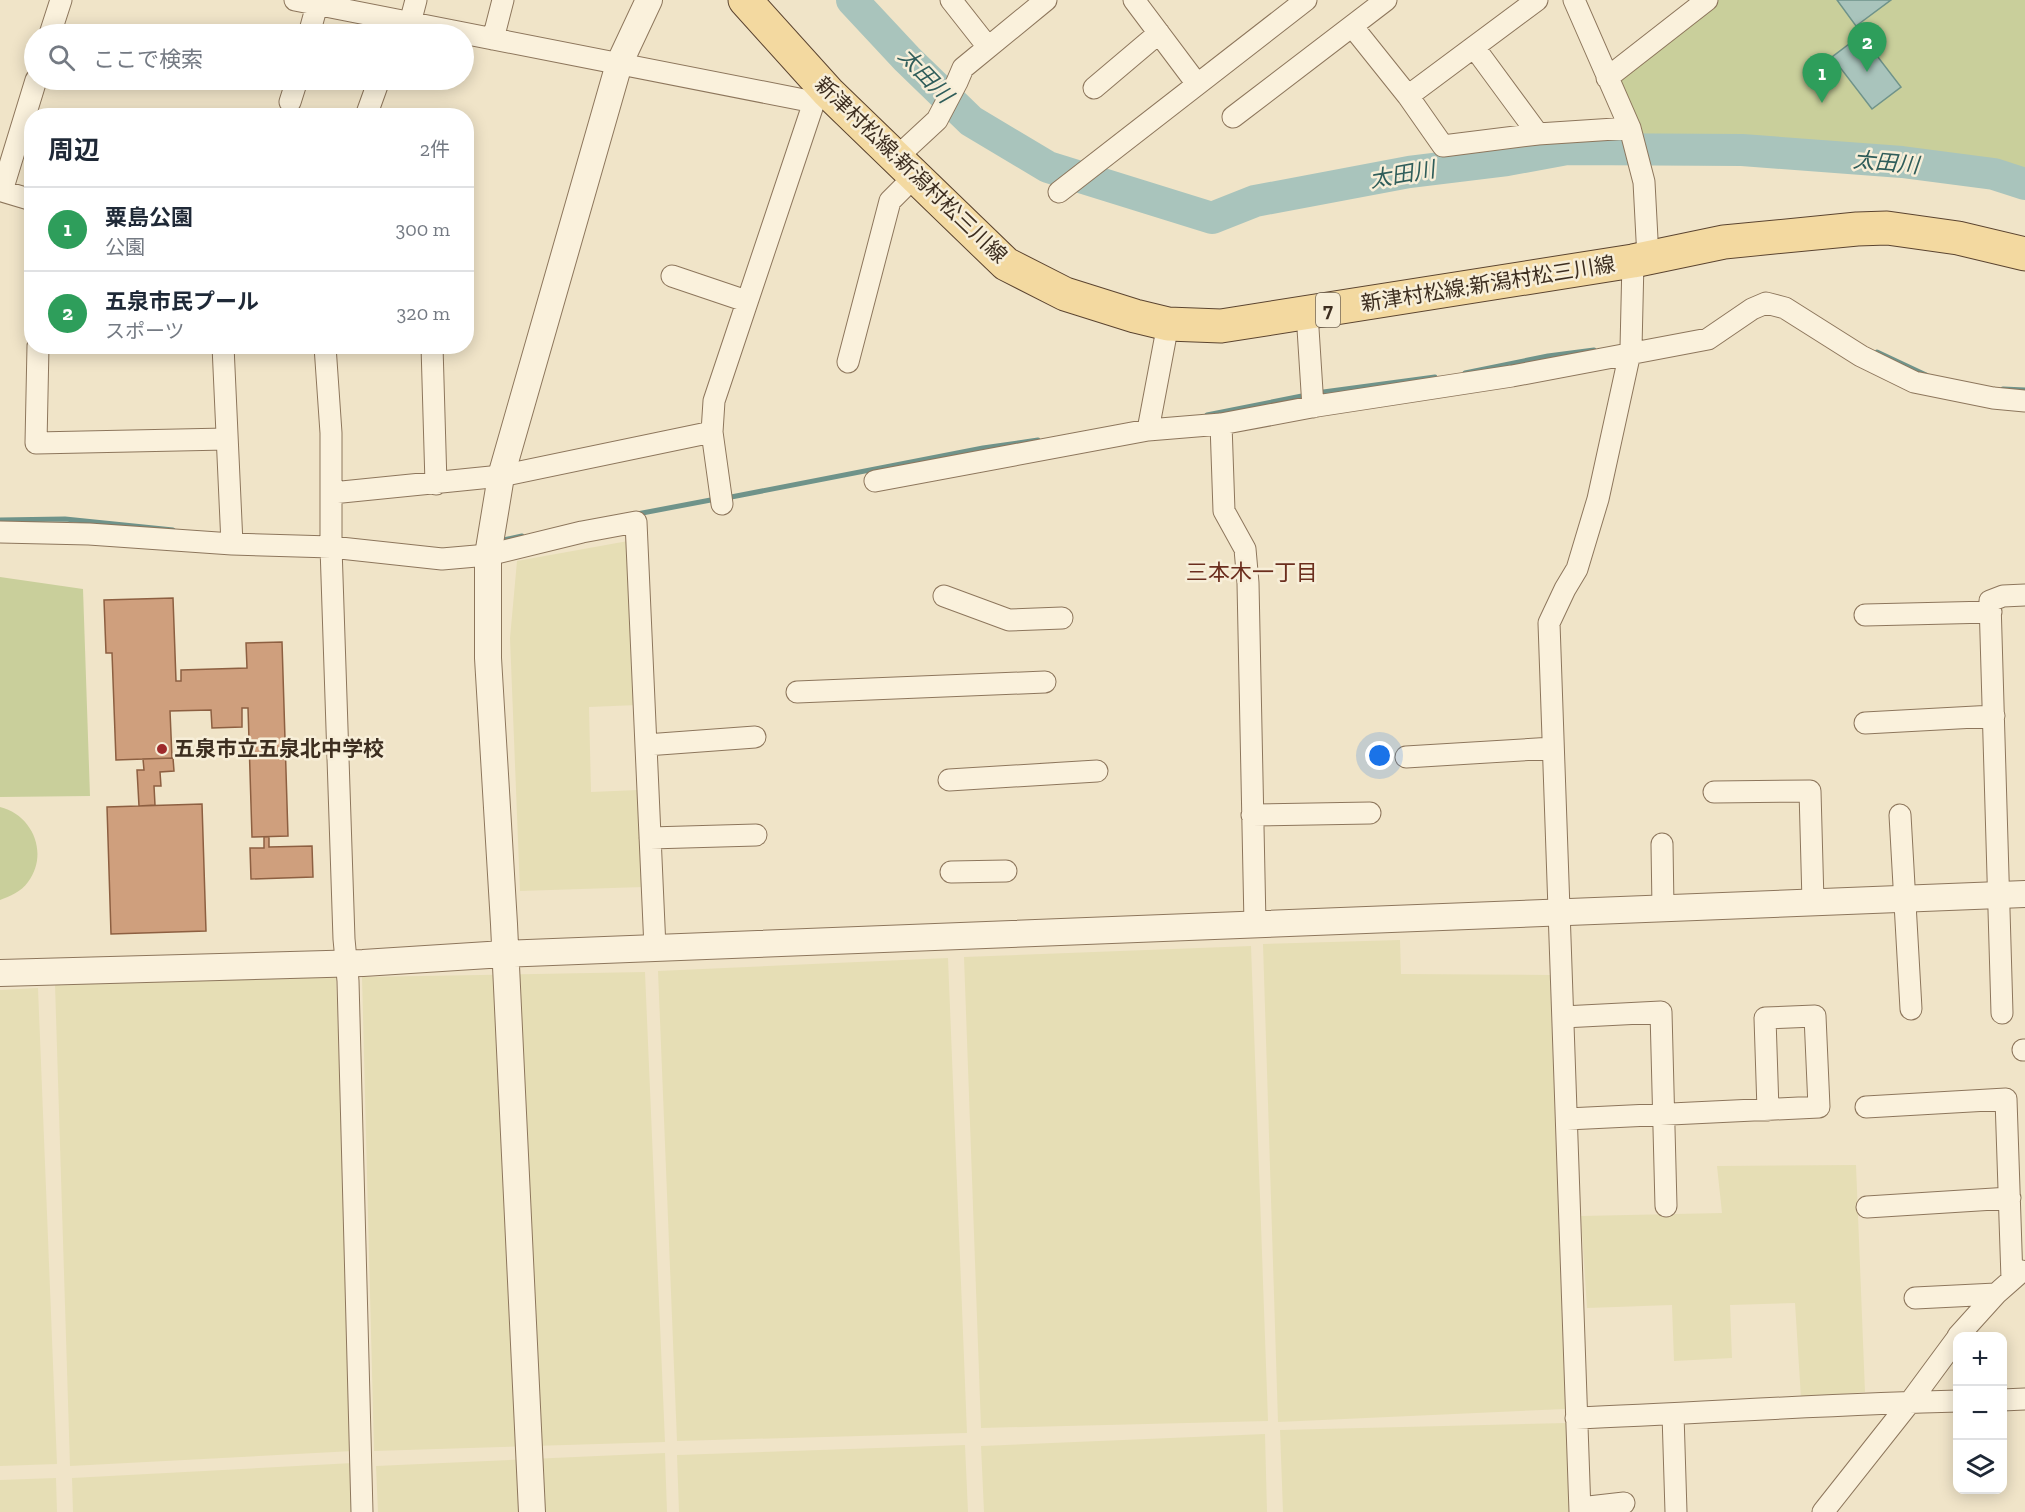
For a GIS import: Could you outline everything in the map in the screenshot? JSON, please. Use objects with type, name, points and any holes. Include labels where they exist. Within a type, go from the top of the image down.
[{"type":"main road","name":"新津村松線;新潟村松三川線","points":[[745,0],[821,97],[906,167],[1006,264],[1065,294],[1168,324],[1221,326],[1641,260],[1724,242],[1887,228],[1958,238],[2025,254]]},
{"type":"street","points":[[53,24],[61,0]]},
{"type":"street","points":[[295,0],[393,24]]},
{"type":"street","points":[[402,24],[416,0]]},
{"type":"street","points":[[493,39],[502,0]]},
{"type":"street","points":[[532,1512],[504,924],[488,658],[488,555],[501,476],[619,64],[649,0]]},
{"type":"street","points":[[951,0],[988,47]]},
{"type":"street","points":[[848,362],[890,201],[906,167],[937,120],[963,68],[1044,0]]},
{"type":"street","points":[[1135,0],[1197,84]]},
{"type":"street","points":[[1059,192],[1306,0]]},
{"type":"street","points":[[1233,117],[1386,0]]},
{"type":"street","points":[[1408,96],[1536,0]]},
{"type":"street","points":[[1574,0],[1630,128],[1644,182],[1641,260],[1629,355],[1599,500],[1577,569],[1564,589],[1549,622],[1580,1510],[1624,1503]]},
{"type":"street","points":[[1607,78],[1707,0]]},
{"type":"street","points":[[312,24],[317,5]]},
{"type":"street","points":[[1352,26],[1408,96],[1443,146],[1538,134],[1630,128]]},
{"type":"street","points":[[1094,88],[1159,33]]},
{"type":"street","points":[[474,36],[619,64],[821,97],[746,301],[714,401],[712,432],[722,504]]},
{"type":"street","points":[[1474,47],[1538,134]]},
{"type":"street","points":[[27,108],[33,90]]},
{"type":"street","points":[[290,102],[294,90]]},
{"type":"street","points":[[369,108],[375,90]]},
{"type":"street","points":[[24,119],[1,195],[24,199]]},
{"type":"street","points":[[672,276],[746,301]]},
{"type":"street","points":[[875,481],[1148,430],[1221,424],[1629,355],[1708,339],[1752,309],[1766,303],[1785,308],[1861,356],[1914,382],[1993,398],[2025,401]]},
{"type":"street","points":[[1306,313],[1313,407]]},
{"type":"street","points":[[1148,430],[1168,324]]},
{"type":"street","points":[[38,354],[36,442],[226,439]]},
{"type":"street","points":[[223,354],[232,544]]},
{"type":"street","points":[[326,354],[331,433],[331,546],[362,1512]]},
{"type":"street","points":[[432,354],[436,483]]},
{"type":"street","points":[[1221,424],[1224,511],[1245,549],[1248,583],[1255,924]]},
{"type":"street","points":[[332,493],[501,476],[712,432]]},
{"type":"street","points":[[0,532],[89,534],[232,544],[331,546],[442,560],[488,555],[582,532],[636,522],[655,948]]},
{"type":"street","points":[[2002,1013],[1990,601],[2003,596],[2025,595]]},
{"type":"street","points":[[944,596],[1009,620],[1062,618]]},
{"type":"street","points":[[1865,615],[1991,612]]},
{"type":"street","points":[[797,692],[1045,682]]},
{"type":"street","points":[[1864,723],[1994,716]]},
{"type":"street","points":[[646,745],[755,736]]},
{"type":"street","points":[[1406,757],[1553,748]]},
{"type":"street","points":[[949,780],[1097,771]]},
{"type":"street","points":[[1714,792],[1810,791],[1813,902]]},
{"type":"street","points":[[1252,815],[1370,813]]},
{"type":"street","points":[[1900,815],[1911,1009]]},
{"type":"street","points":[[650,838],[756,835]]},
{"type":"street","points":[[1662,844],[1663,908]]},
{"type":"street","points":[[951,872],[1006,871]]},
{"type":"street","points":[[0,973],[363,963],[504,954],[2025,894]]},
{"type":"street","points":[[1563,1017],[1661,1012],[1666,1206]]},
{"type":"street","points":[[1567,1119],[1768,1110],[1819,1107],[1815,1016],[1765,1018],[1768,1110]]},
{"type":"street","points":[[1866,1107],[2006,1099],[2010,1198],[2019,1274],[1996,1294],[1962,1332]]},
{"type":"street","points":[[1867,1207],[2010,1198]]},
{"type":"street","points":[[1915,1298],[1996,1294]]},
{"type":"street","points":[[1823,1512],[1953,1344]]},
{"type":"street","points":[[2007,1400],[2025,1399]]},
{"type":"street","points":[[1576,1418],[1872,1402],[1953,1401]]},
{"type":"street","points":[[1673,1414],[1676,1512]]},
{"type":"shaded area","points":[[628,541],[638,705],[589,707],[591,792],[638,790],[643,887],[520,891],[510,638],[517,561]]},
{"type":"shaded area","points":[[1400,940],[1401,974],[1550,975],[1565,1409],[1278,1422],[1263,944]]},
{"type":"shaded area","points":[[1251,946],[1268,1421],[981,1428],[964,957]]},
{"type":"shaded area","points":[[948,958],[967,1433],[677,1441],[658,971]]},
{"type":"shaded area","points":[[645,972],[665,1442],[374,1451],[362,977]]},
{"type":"shaded area","points":[[336,976],[353,1451],[70,1466],[55,984]]},
{"type":"shaded area","points":[[38,988],[57,1464],[0,1466],[0,990]]},
{"type":"shaded area","points":[[1856,1165],[1865,1392],[1801,1398],[1795,1303],[1730,1305],[1732,1358],[1674,1361],[1672,1305],[1587,1308],[1581,1216],[1722,1213],[1717,1166]]},
{"type":"shaded area","points":[[1566,1423],[1569,1512],[1283,1512],[1280,1430]]},
{"type":"shaded area","points":[[1265,1434],[1267,1512],[984,1512],[981,1446]]},
{"type":"shaded area","points":[[965,1445],[968,1512],[679,1512],[677,1455]]},
{"type":"shaded area","points":[[665,1453],[667,1512],[378,1512],[376,1466]]},
{"type":"shaded area","points":[[353,1463],[355,1512],[73,1512],[72,1478]]},
{"type":"shaded area","points":[[56,1478],[57,1512],[0,1512],[0,1480]]},
{"type":"green space","points":[[1707,0],[2025,0],[2025,184],[1994,174],[1902,162],[1742,150],[1680,149],[1634,145],[1607,78]]},
{"type":"green space","points":[[0,577],[83,589],[90,796],[0,797]]},
{"type":"green space","points":[[0,807],[12,811],[29,827],[37,848],[37,860],[28,882],[15,893],[0,900]]},
{"type":"water","points":[[1837,0],[1891,0],[1856,26]]},
{"type":"water","points":[[1861,35],[1901,87],[1872,109],[1832,57]]},
{"type":"building","points":[[173,598],[176,681],[181,681],[181,670],[247,668],[246,643],[282,642],[288,836],[252,837],[248,708],[242,708],[242,727],[212,728],[211,710],[170,711],[172,758],[116,760],[112,653],[106,653],[104,600]]},
{"type":"building","points":[[173,758],[174,771],[160,772],[161,786],[154,786],[155,805],[139,806],[137,770],[144,770],[143,759]]},
{"type":"building","points":[[202,804],[206,931],[111,934],[107,807]]},
{"type":"building","points":[[264,837],[269,837],[269,847],[312,846],[313,877],[251,879],[250,848],[264,848]]},
{"type":"waterway","name":"太田川","points":[[852,0],[907,59],[971,121],[1048,167],[1212,218],[1255,201],[1409,172],[1507,160],[1567,149],[1742,150],[1902,162],[1994,174],[2025,184]]},
{"type":"waterway","points":[[1465,373],[1548,356],[1594,350]]},
{"type":"waterway","points":[[1877,352],[1926,375]]},
{"type":"waterway","points":[[1316,393],[1435,377]]},
{"type":"waterway","points":[[2003,389],[2025,390]]},
{"type":"waterway","points":[[1207,415],[1307,395]]},
{"type":"waterway","points":[[726,498],[983,448],[1038,440]]},
{"type":"waterway","points":[[637,514],[716,499]]},
{"type":"waterway","points":[[0,520],[65,519],[173,530]]},
{"type":"waterway","points":[[499,541],[522,536]]},
{"type":"place","name":"五泉市民プール","points":[[1867,72]]},
{"type":"place","name":"粟島公園","points":[[1822,103]]},
{"type":"place","name":"五泉市立五泉北中学校","points":[[162,749]]},
{"type":"district","name":"三本木一丁目","points":[[1252,572]]}]
